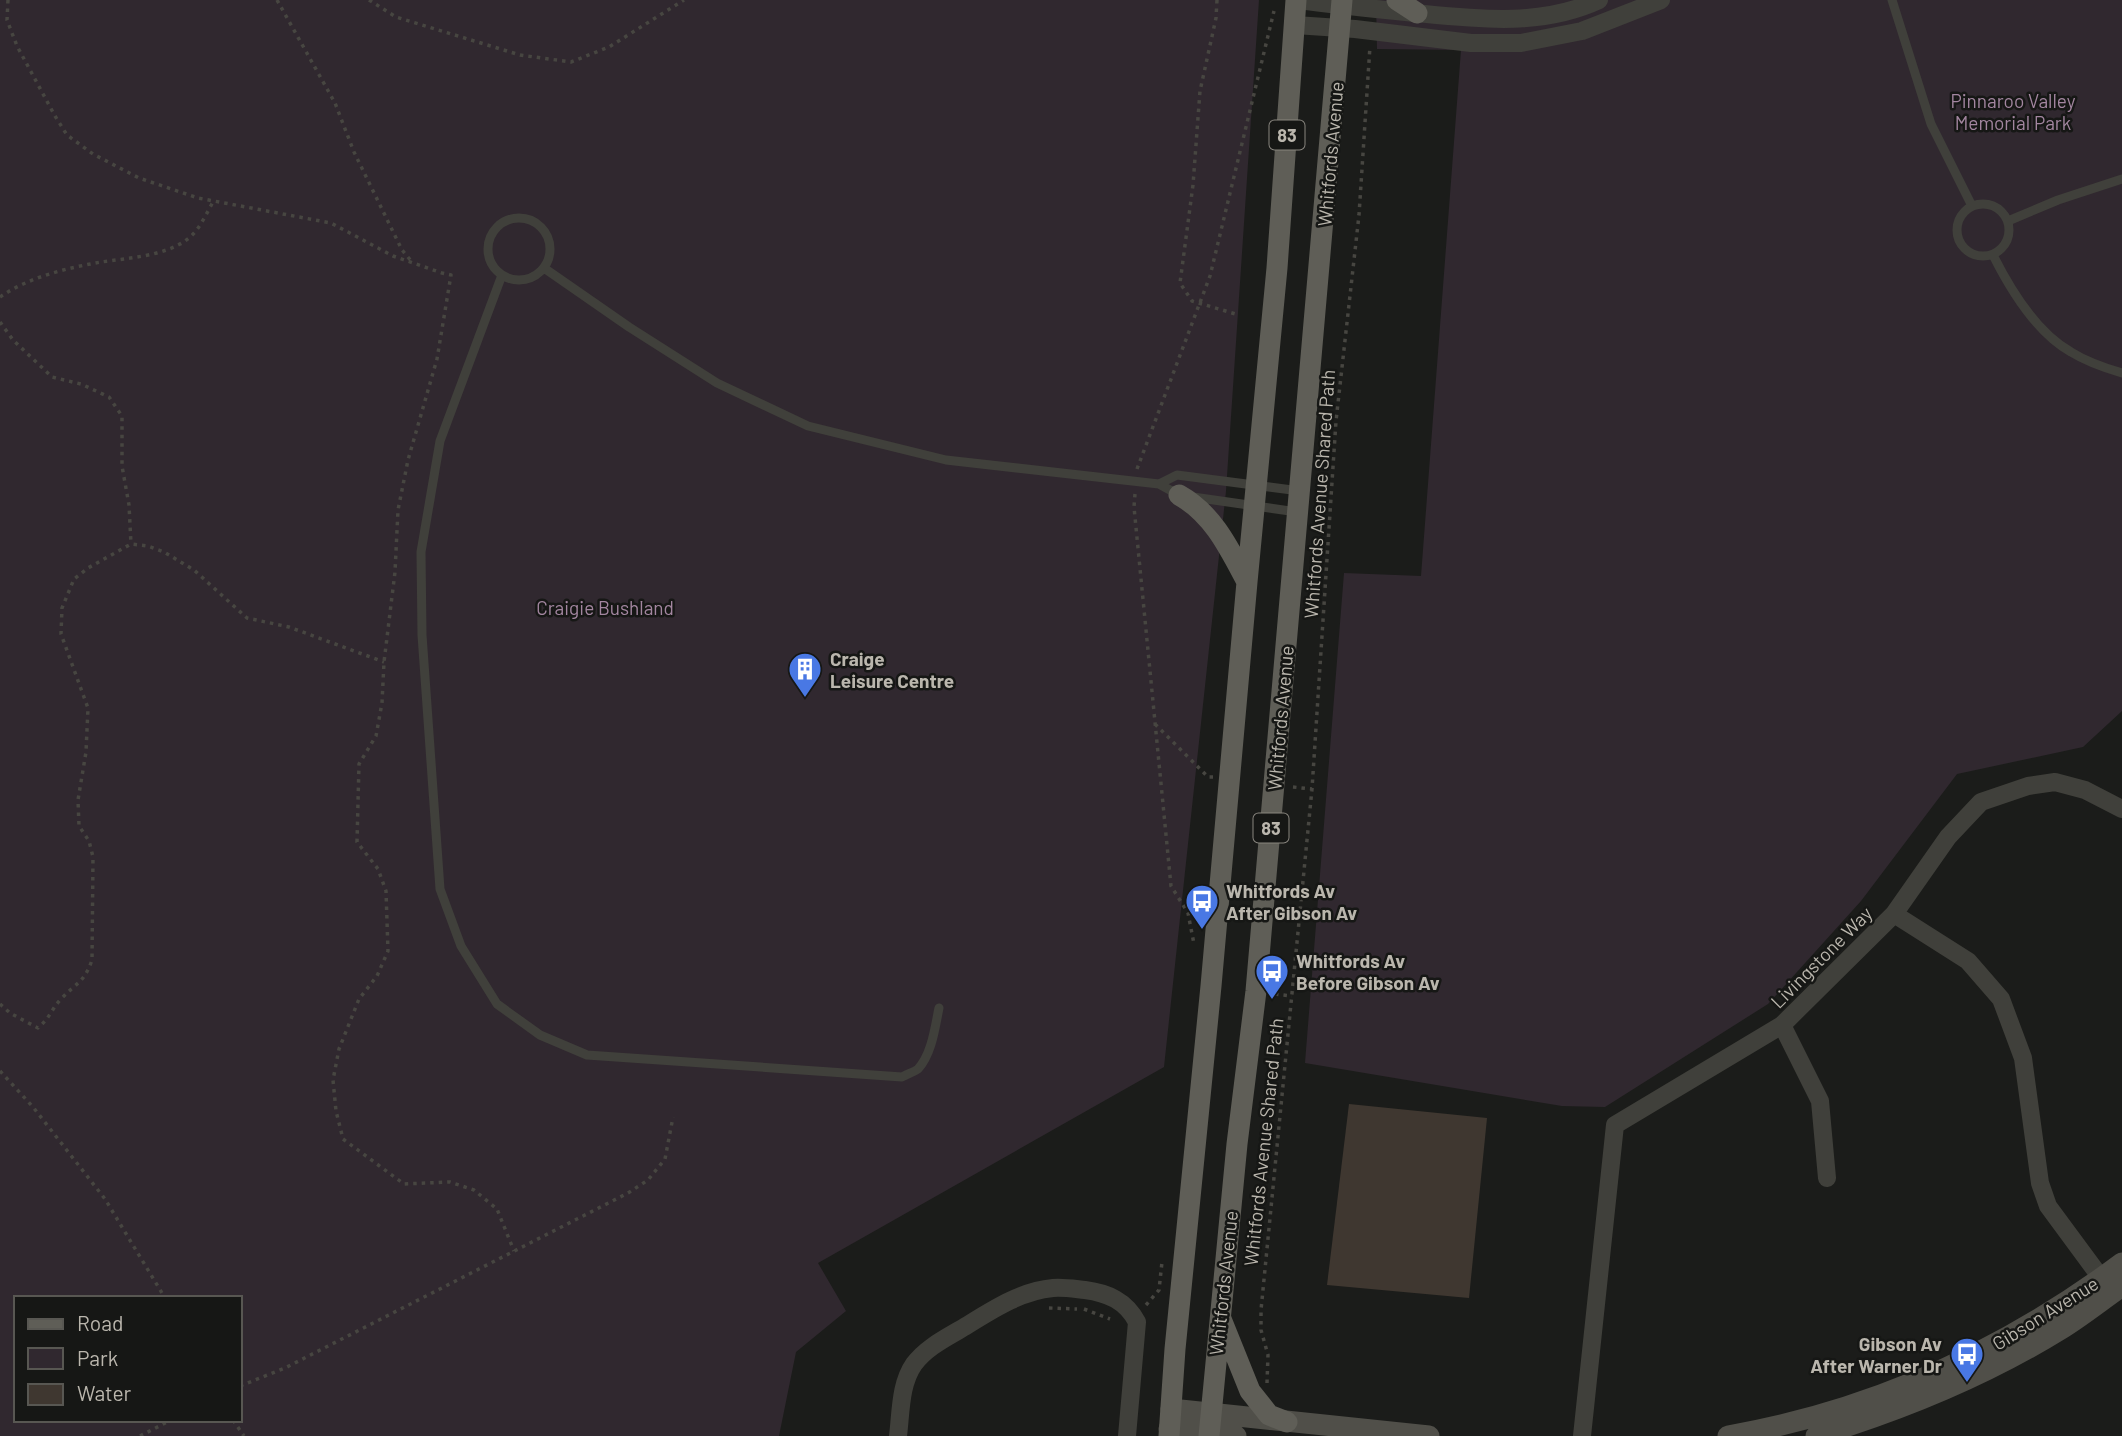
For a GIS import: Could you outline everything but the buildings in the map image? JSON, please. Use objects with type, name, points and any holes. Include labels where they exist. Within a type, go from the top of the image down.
[{"type":"main road","name":"83","points":[[1170,1425],[1278,258],[1297,0]]},
{"type":"main road","points":[[1397,0],[1417,13]]},
{"type":"main road","name":"Whitfords Avenue","points":[[1209,1428],[1219,1314],[1256,991],[1342,3]]},
{"type":"main road","points":[[1179,495],[1192,502],[1209,518],[1223,537],[1247,582]]},
{"type":"main road","name":"Gibson Avenue","points":[[1816,1436],[1886,1413],[1979,1374],[2063,1328],[2112,1286],[2122,1263]]},
{"type":"main road","name":"Gibson Avenue","points":[[1728,1436],[1819,1416],[1868,1400],[1953,1365],[2112,1286]]},
{"type":"main road","points":[[1219,1314],[1250,1391],[1269,1415],[1287,1422]]},
{"type":"main road","points":[[1170,1425],[1209,1428],[1287,1422],[1429,1436]]},
{"type":"main road","points":[[1209,1428],[1236,1436]]},
{"type":"street","points":[[1297,0],[1472,19],[1521,19],[1580,9],[1599,0]]},
{"type":"street","points":[[1295,25],[1471,43],[1521,43],[1582,31],[1661,0]]},
{"type":"street","points":[[1894,914],[1948,836],[1981,802],[2028,786],[2055,782],[2085,790],[2122,809]]},
{"type":"street","name":"Livingstone Way","points":[[1582,1436],[1615,1125],[1782,1025],[1894,914],[1968,961],[2001,999],[2024,1058],[2040,1183],[2048,1206],[2112,1286]]},
{"type":"street","points":[[1782,1025],[1820,1101],[1827,1178]]},
{"type":"street","points":[[898,1436],[906,1378],[915,1363],[929,1349],[1001,1305],[1054,1287],[1093,1291],[1114,1297],[1127,1307],[1136,1320],[1126,1436]]},
{"type":"lane","points":[[1892,0],[1931,124],[1972,206]]},
{"type":"lane","points":[[2008,221],[2058,200],[2122,179]]},
{"type":"lane","points":[[1990,204],[1998,208],[2008,221],[2008,239],[2004,247],[1993,255],[1975,256],[1959,241],[1958,223],[1972,206],[1990,204]]},
{"type":"lane","points":[[521,218],[534,222],[544,231],[550,243],[550,256],[544,268],[525,280],[502,275],[493,265],[489,252],[490,239],[497,227],[508,220],[521,218]]},
{"type":"lane","points":[[1993,255],[2006,281],[2033,318],[2052,338],[2070,352],[2122,373]]},
{"type":"lane","points":[[544,268],[717,383],[808,426],[946,460],[1158,484],[1179,495],[1256,495],[1299,501]]},
{"type":"lane","points":[[502,275],[440,441],[421,552],[422,635],[440,889],[461,946],[497,1004],[540,1035],[587,1055],[902,1077],[917,1070],[925,1057],[932,1042],[939,1009]]},
{"type":"lane","points":[[1158,484],[1177,475],[1256,495],[1299,501]]},
{"type":"path","points":[[8,0],[7,20],[16,46],[67,135],[93,154],[139,178],[213,202],[331,223],[393,256],[452,275],[437,359],[408,460],[398,510],[395,572],[382,703],[376,736],[359,764],[357,842],[378,869],[386,891],[388,951],[377,976],[359,999],[339,1049],[333,1080],[336,1111],[343,1139],[404,1184],[450,1182],[474,1189],[497,1209],[514,1251]]},
{"type":"path","points":[[277,0],[335,103],[354,152],[402,250],[414,263]]},
{"type":"path","points":[[369,0],[396,17],[520,55],[570,62],[609,47],[684,0]]},
{"type":"path","points":[[1217,0],[1216,18],[1200,91],[1193,185],[1180,283],[1192,301],[1239,315]]},
{"type":"path","points":[[1192,956],[1194,942],[1188,913],[1171,886],[1134,508],[1136,471],[1210,275],[1275,7]]},
{"type":"path","name":"Whitfords Avenue Shared Path","points":[[1268,1382],[1268,1355],[1261,1330],[1261,1310],[1312,789],[1336,421],[1359,215],[1370,52]]},
{"type":"path","points":[[0,297],[27,280],[100,262],[162,251],[188,238],[213,202]]},
{"type":"path","points":[[0,322],[13,340],[52,377],[81,384],[109,397],[122,416],[122,466],[129,505],[131,544]]},
{"type":"path","points":[[0,1004],[10,1013],[38,1028],[48,1020],[60,999],[87,975],[92,960],[93,857],[89,841],[79,826],[88,708],[61,634],[62,608],[75,579],[88,568],[131,544],[148,547],[164,552],[194,570],[247,618],[289,627],[384,662]]},
{"type":"path","points":[[1155,724],[1208,776]]},
{"type":"path","points":[[0,1071],[33,1107],[105,1199],[164,1296]]},
{"type":"path","points":[[242,1385],[285,1368],[628,1193],[648,1180],[665,1159],[673,1118]]},
{"type":"path","points":[[1136,1320],[1159,1290],[1162,1261]]},
{"type":"path","points":[[1045,1308],[1083,1309],[1112,1320]]},
{"type":"path","points":[[140,1436],[167,1422]]},
{"type":"green space","name":"Craigie Bushland","points":[[0,0],[1259,0],[1226,491],[1164,1067],[818,1263],[846,1311],[796,1352],[779,1436],[0,1436]]},
{"type":"green space","name":"Pinnaroo Valley Memorial Park","points":[[1376,0],[2122,0],[2122,711],[2083,747],[1957,774],[1861,901],[1768,1004],[1605,1107],[1562,1106],[1305,1063],[1344,573],[1421,576],[1461,50],[1377,49]]},
{"type":"water","points":[[1349,1104],[1487,1118],[1469,1298],[1327,1285]]},
{"type":"place","name":"Craige Leisure Centre","points":[[805,699]]},
{"type":"place","name":"Whitfords Av After Gibson Av","points":[[1202,931]]},
{"type":"place","name":"Whitfords Av Before Gibson Av","points":[[1272,1001]]},
{"type":"place","name":"Gibson Av After Warner Dr","points":[[1967,1384]]}]
